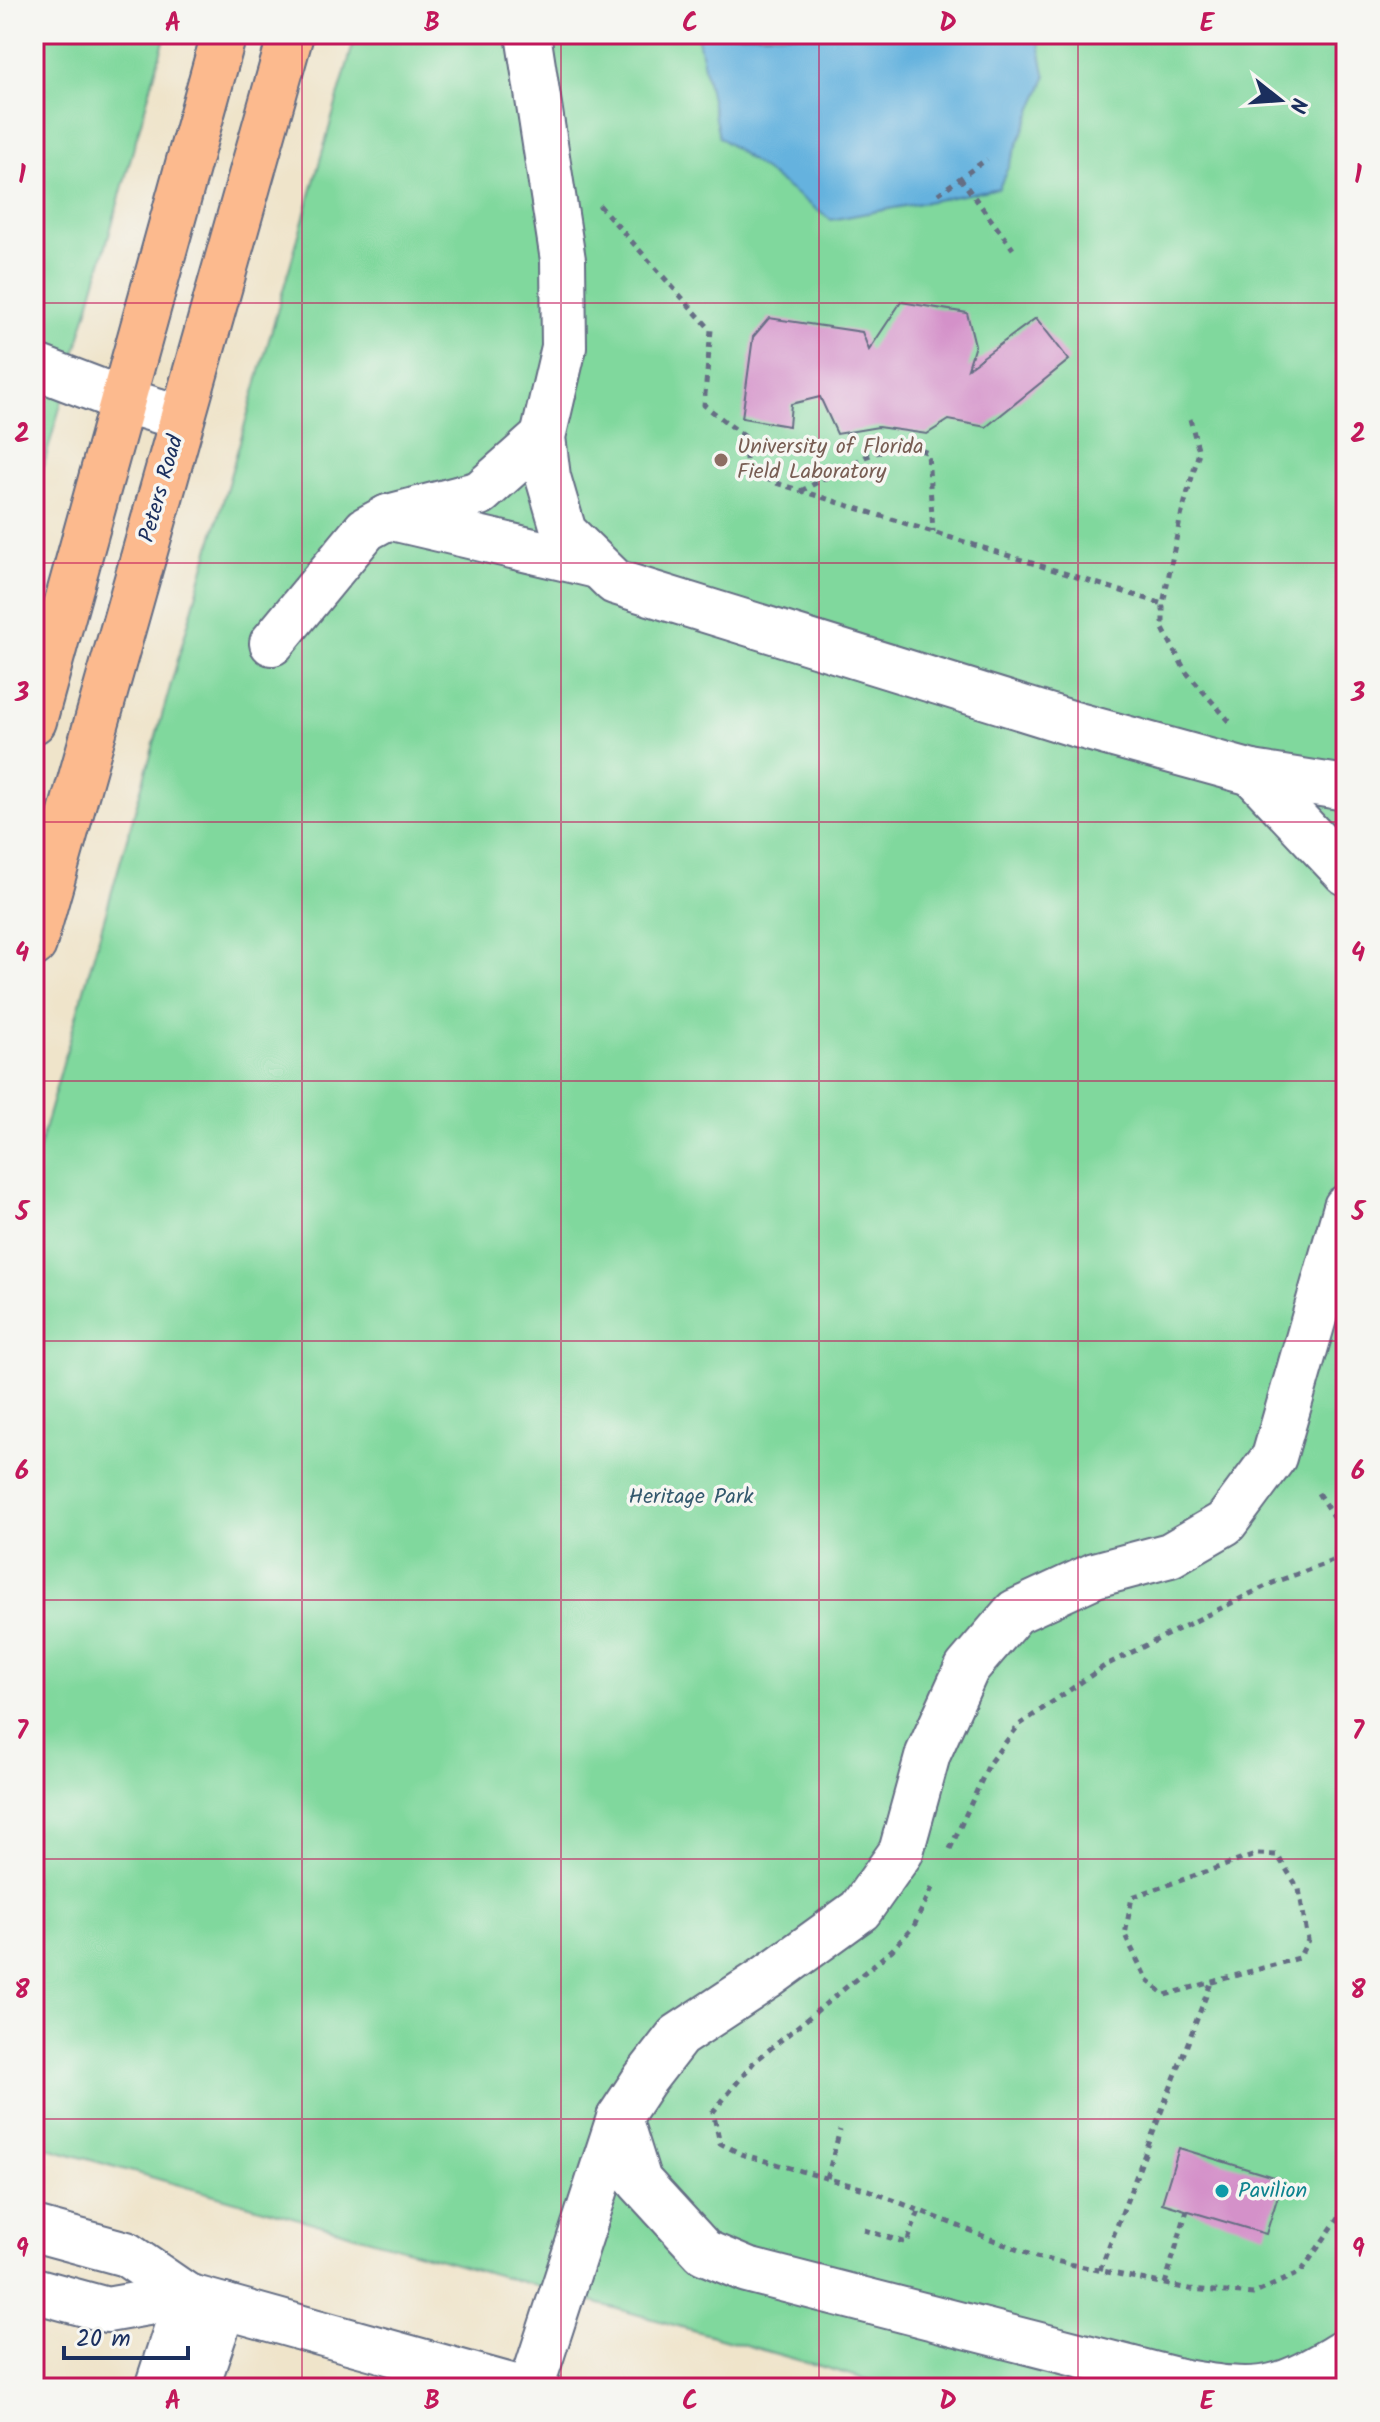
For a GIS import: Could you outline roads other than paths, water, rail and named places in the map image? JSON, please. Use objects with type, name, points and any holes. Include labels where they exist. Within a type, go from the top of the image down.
[{"type":"main road","points":[[34,721],[224,34]]},
{"type":"main road","name":"Peters Road","points":[[34,944],[291,34]]},
{"type":"street","points":[[528,34],[563,260],[564,347],[543,437],[548,477],[564,532],[597,566],[615,582],[1074,724],[1252,773],[1346,788]]},
{"type":"street","points":[[34,366],[123,400],[182,418]]},
{"type":"street","points":[[272,643],[366,529],[388,517],[480,493],[543,437]]},
{"type":"street","points":[[388,517],[597,566]]},
{"type":"street","points":[[1252,773],[1346,873]]},
{"type":"street","points":[[531,2388],[619,2118],[678,2036],[766,1978],[860,1910],[901,1852],[928,1754],[967,1668],[1015,1612],[1095,1575],[1170,1555],[1225,1523],[1274,1457],[1346,1207]]},
{"type":"street","points":[[619,2118],[639,2181],[704,2252],[747,2270],[1180,2381],[1223,2388],[1272,2386],[1314,2370],[1346,2351]]},
{"type":"street","points":[[34,2229],[126,2254],[206,2301],[518,2388]]},
{"type":"street","points":[[34,2290],[107,2310],[206,2301]]},
{"type":"street","points":[[157,2388],[206,2301]]},
{"type":"street","points":[[196,2388],[206,2301]]},
{"type":"water","points":[[697,34],[1037,34],[1046,78],[999,188],[831,220],[719,137]]},
{"type":"place","name":"University of Florida Field Laboratory","points":[[721,460]]},
{"type":"place","name":"Pavilion","points":[[1222,2191]]},
{"type":"park label","name":"Heritage Park","points":[[691,1497]]}]
